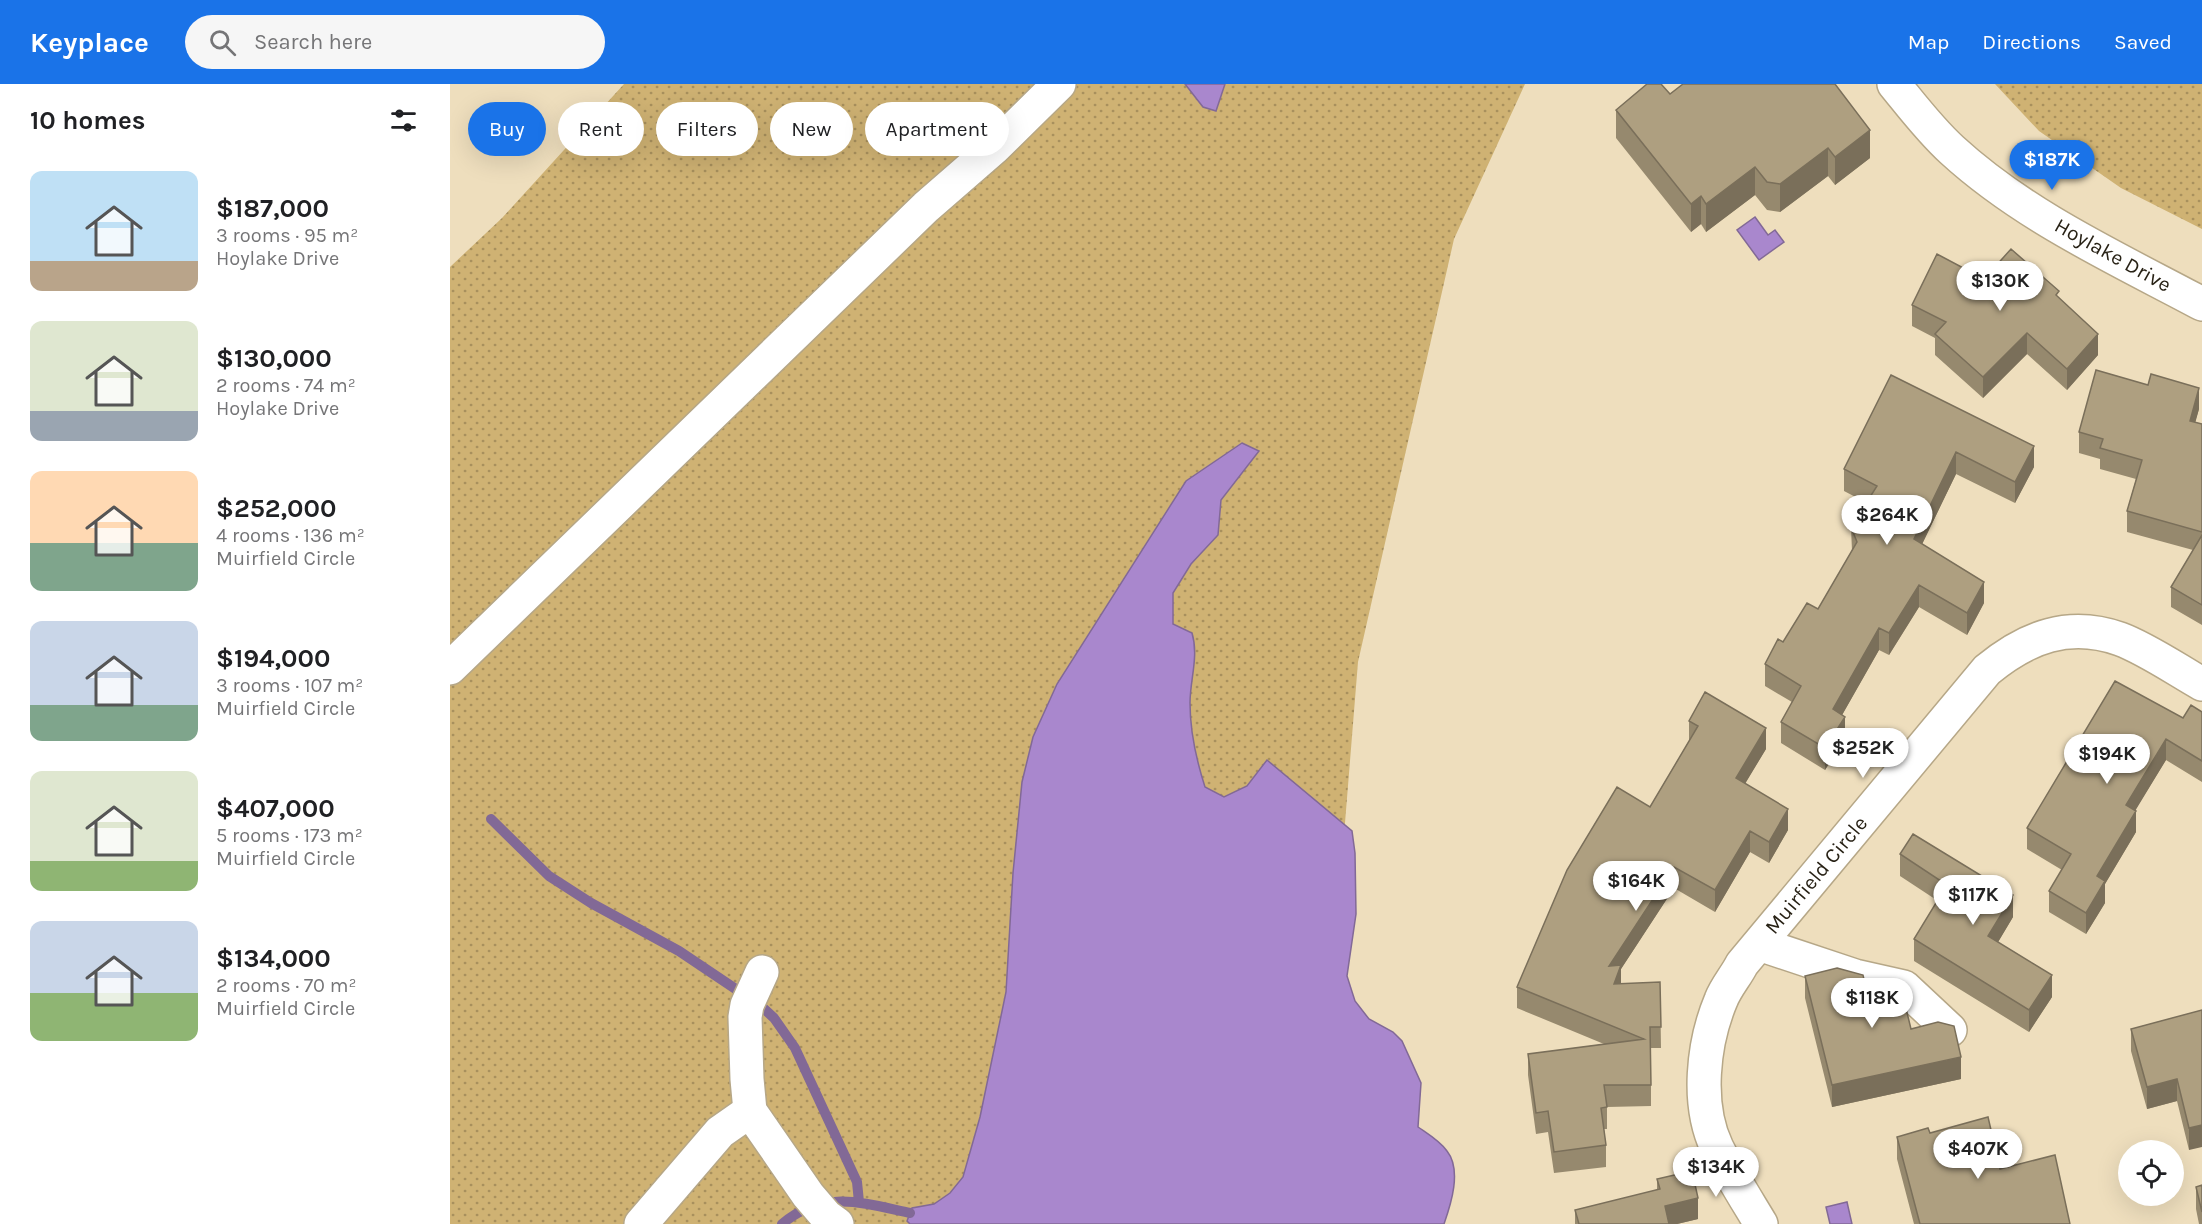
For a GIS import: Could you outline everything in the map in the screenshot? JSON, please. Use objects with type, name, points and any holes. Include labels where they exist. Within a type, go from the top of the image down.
[{"type":"street","points":[[450,668],[926,207],[995,147],[1059,84]]},
{"type":"street","name":"Hoylake Drive","points":[[1894,84],[1952,149],[1998,187],[2077,238],[2202,304]]},
{"type":"street","name":"Muirfield Circle","points":[[1761,1224],[1716,1146],[1705,1105],[1704,1076],[1709,1041],[1721,999],[1742,964],[1987,670],[2030,640],[2058,633],[2091,633],[2121,639],[2202,684]]},
{"type":"street","points":[[1760,944],[1854,976],[1904,987],[1950,1030]]},
{"type":"street","points":[[753,991],[747,1079],[750,1111],[824,1212]]},
{"type":"street","points":[[641,1224],[720,1132],[750,1111]]},
{"type":"shaded area","points":[[624,84],[1525,84],[1454,239],[1358,662],[1316,1182],[1307,1224],[450,1224],[450,267],[502,218],[558,156],[644,156],[644,102],[608,102]]},
{"type":"shaded area","points":[[1185,84],[1225,84],[1216,111],[1203,107]]},
{"type":"shaded area","points":[[1995,84],[2202,84],[2202,229],[2121,188],[2039,131]]},
{"type":"shaded area","points":[[1755,217],[1768,235],[1775,230],[1784,242],[1759,260],[1737,230]]},
{"type":"shaded area","points":[[1242,443],[1259,451],[1221,500],[1218,535],[1191,564],[1173,593],[1173,624],[1192,633],[1194,642],[1190,714],[1199,766],[1205,787],[1224,797],[1247,786],[1267,760],[1352,831],[1355,853],[1356,914],[1347,976],[1355,1001],[1369,1019],[1393,1032],[1402,1041],[1421,1083],[1418,1127],[1441,1144],[1451,1159],[1454,1168],[1454,1187],[1444,1224],[910,1224],[907,1221],[912,1208],[934,1204],[950,1193],[963,1177],[980,1117],[1006,992],[1013,873],[1022,782],[1033,737],[1057,684],[1186,481]]},
{"type":"shaded area","points":[[1847,1202],[1852,1224],[1830,1224],[1826,1207]]},
{"type":"building","points":[[1647,84],[1661,84],[1670,94],[1683,84],[1835,84],[1870,130],[1835,157],[1828,148],[1780,184],[1767,182],[1755,167],[1706,204],[1701,196],[1691,204],[1616,110]]},
{"type":"building","points":[[2011,249],[2059,291],[2056,295],[2098,334],[2067,369],[2027,333],[1983,377],[1935,334],[1946,322],[1912,305],[1937,254],[1984,279]]},
{"type":"building","points":[[2096,370],[2148,385],[2151,374],[2199,388],[2190,421],[2202,424],[2202,532],[2127,511],[2142,460],[2100,448],[2103,439],[2079,432]]},
{"type":"building","points":[[1891,375],[2034,446],[2015,482],[1956,452],[1914,539],[1984,582],[1967,613],[1919,585],[1889,633],[1879,628],[1833,709],[1845,717],[1825,748],[1781,722],[1801,686],[1765,664],[1778,639],[1783,642],[1807,603],[1818,609],[1857,542],[1851,527],[1877,486],[1844,469]]},
{"type":"building","points":[[2202,535],[2202,605],[2171,587]]},
{"type":"building","points":[[2115,681],[2183,718],[2191,705],[2202,712],[2202,761],[2166,739],[2126,805],[2136,811],[2097,876],[2105,881],[2086,913],[2049,891],[2071,854],[2027,828]]},
{"type":"building","points":[[1705,692],[1766,728],[1736,778],[1788,809],[1769,842],[1750,831],[1715,890],[1674,867],[1609,966],[1621,965],[1614,984],[1660,982],[1661,1027],[1650,1027],[1651,1085],[1604,1085],[1607,1107],[1601,1108],[1606,1145],[1554,1152],[1548,1111],[1536,1113],[1528,1054],[1644,1039],[1517,987],[1567,870],[1617,787],[1650,807],[1698,726],[1689,721]]},
{"type":"building","points":[[1913,834],[2013,895],[1988,936],[2052,975],[2029,1010],[1914,939],[1947,885],[1900,854]]},
{"type":"building","points":[[1837,968],[1863,975],[1871,1009],[1889,981],[1895,982],[1901,988],[1911,1029],[1938,1022],[1954,1026],[1961,1057],[1832,1085],[1805,976]]},
{"type":"building","points":[[2202,1010],[2202,1125],[2189,1128],[2177,1079],[2147,1087],[2131,1029]]},
{"type":"building","points":[[1988,1117],[2000,1169],[2055,1155],[2070,1224],[1920,1224],[1897,1137],[1928,1128],[1930,1133]]},
{"type":"building","points":[[1692,1171],[1698,1198],[1665,1206],[1669,1224],[1579,1224],[1575,1210],[1660,1189],[1657,1179]]},
{"type":"building","points":[[2202,1185],[2202,1212],[2196,1187]]},
{"type":"waterway","points":[[491,819],[549,876],[591,903],[679,951],[761,1006],[774,1018],[795,1048],[857,1182],[859,1202]]},
{"type":"waterway","points":[[782,1224],[797,1213],[828,1203],[860,1203],[910,1213]]}]
